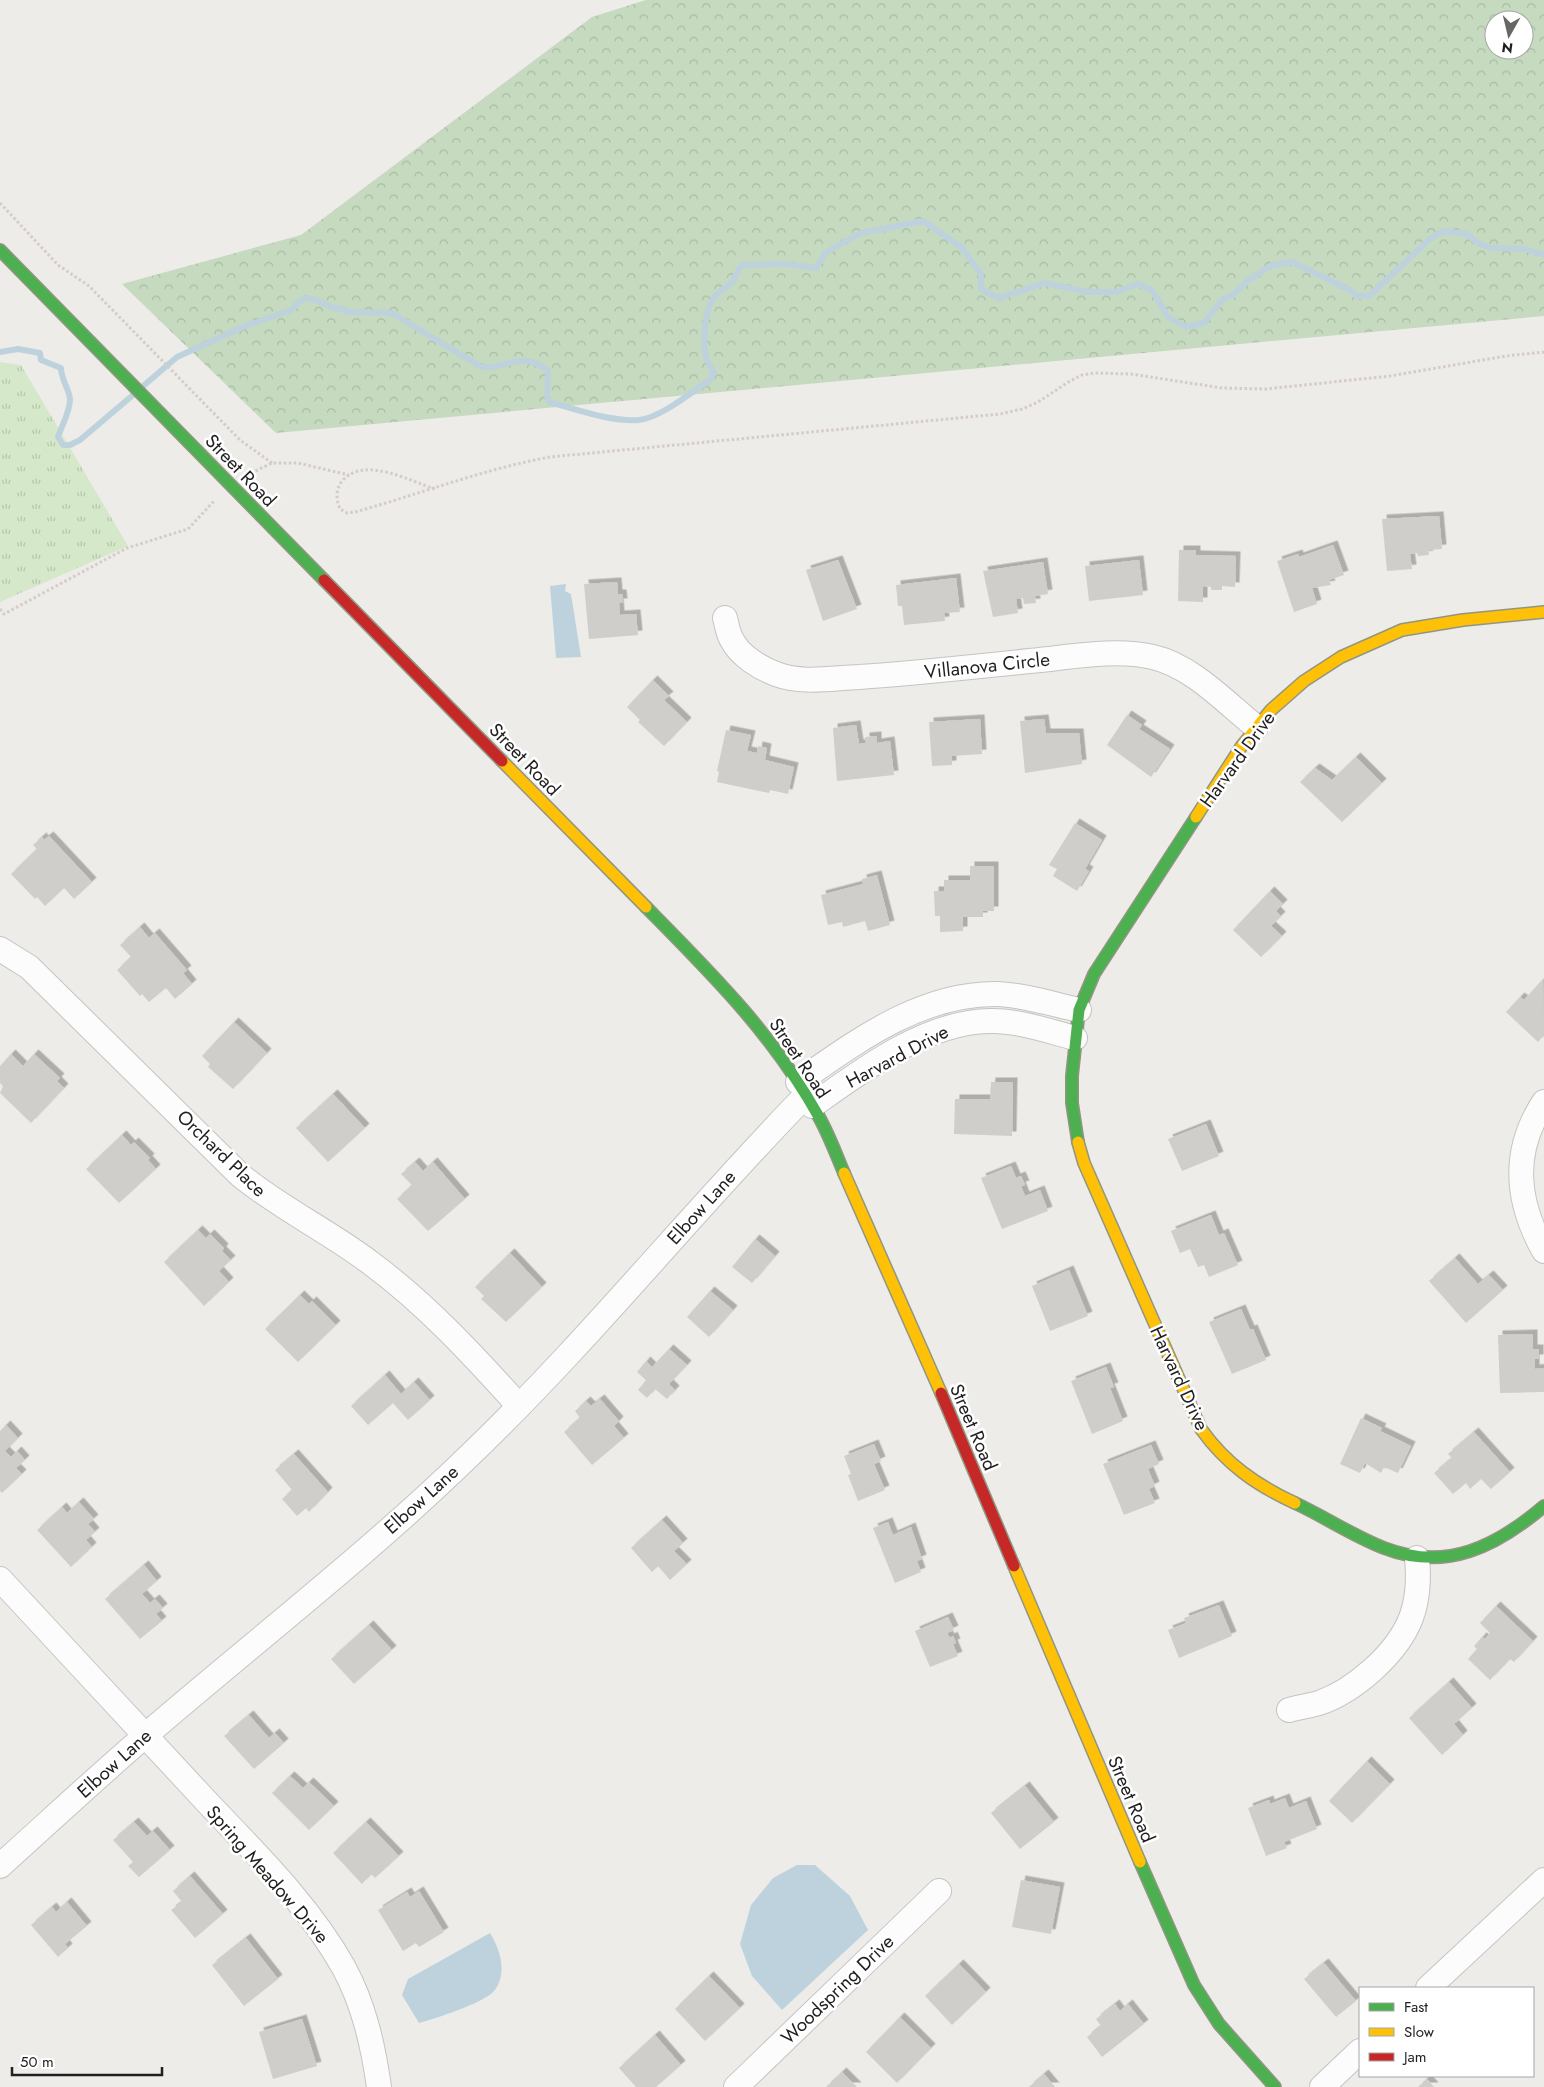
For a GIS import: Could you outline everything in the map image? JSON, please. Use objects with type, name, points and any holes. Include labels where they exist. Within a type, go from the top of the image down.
[{"type":"main road","name":"Street Road","points":[[0,250],[737,1001],[776,1049],[805,1094],[941,1394],[1064,1686],[1194,1985],[1219,2024],[1275,2087]]},
{"type":"main road","name":"Harvard Drive","points":[[1544,612],[1463,620],[1402,630],[1381,638],[1341,657],[1304,681],[1256,727],[1103,957],[1079,1010],[1075,1038],[1072,1103],[1076,1133],[1084,1163],[1201,1429],[1222,1456],[1259,1484],[1383,1547],[1417,1558],[1445,1558],[1472,1552],[1497,1542],[1519,1528],[1544,1506]]},
{"type":"street","name":"Villanova Circle","points":[[725,618],[732,640],[744,655],[760,667],[777,675],[796,679],[885,675],[1097,654],[1133,654],[1154,657],[1174,664],[1193,676],[1256,727]]},
{"type":"street","name":"Orchard Place","points":[[0,949],[30,967],[240,1175],[268,1198],[327,1232],[372,1263],[423,1306],[472,1353],[519,1406]]},
{"type":"street","name":"Harvard Drive","points":[[805,1094],[842,1051],[909,1013],[933,1003],[958,997],[997,994],[1022,997],[1079,1010]]},
{"type":"street","name":"Harvard Drive","points":[[805,1094],[874,1064],[935,1031],[962,1023],[1005,1022],[1075,1038]]},
{"type":"street","name":"Elbow Lane","points":[[0,1866],[145,1736],[358,1556],[469,1456],[596,1326],[699,1209],[805,1094]]},
{"type":"street","points":[[1544,1102],[1537,1113],[1526,1140],[1520,1169],[1523,1201],[1531,1228],[1544,1251]]},
{"type":"street","points":[[1289,1710],[1319,1703],[1355,1684],[1375,1668],[1400,1639],[1410,1620],[1416,1598],[1419,1574],[1417,1558]]},
{"type":"street","name":"Spring Meadow Drive","points":[[0,1579],[235,1833],[321,1930],[344,1969],[362,2010],[374,2053],[379,2087]]},
{"type":"street","points":[[1429,1987],[1544,1880]]},
{"type":"street","name":"Woodspring Drive","points":[[736,2087],[939,1891]]},
{"type":"street","points":[[1322,2087],[1359,2052]]},
{"type":"path","points":[[0,203],[58,265],[89,286],[240,440],[272,463]]},
{"type":"path","points":[[435,489],[378,471],[365,470],[348,475],[342,481],[337,494],[340,509],[347,513],[435,489],[508,465],[550,457],[1000,414],[1022,409],[1038,402],[1082,375],[1095,373],[1131,374],[1222,388],[1266,389],[1390,376],[1506,356],[1544,352]]},
{"type":"path","points":[[0,609],[4,614],[127,548],[188,529],[230,483],[272,463],[298,463],[348,475]]},
{"type":"green space","points":[[646,0],[1544,0],[1544,316],[276,433],[122,284],[301,235],[592,17]]},
{"type":"green space","points":[[0,362],[21,365],[128,546],[0,602]]},
{"type":"water","points":[[566,584],[565,591],[571,594],[581,657],[556,658],[550,586]]},
{"type":"water","points":[[797,1865],[815,1865],[850,1896],[868,1930],[782,2010],[752,1976],[740,1944],[751,1905],[773,1878]]},
{"type":"water","points":[[490,1933],[497,1946],[502,1969],[501,1977],[494,1991],[489,1996],[470,2005],[419,2023],[402,1995],[408,1979]]},
{"type":"building","points":[[1439,516],[1442,549],[1428,550],[1429,555],[1418,556],[1417,553],[1410,554],[1412,569],[1387,571],[1382,519]]},
{"type":"building","points":[[1333,545],[1344,575],[1329,580],[1331,585],[1312,588],[1317,604],[1294,612],[1277,561],[1298,554],[1299,557]]},
{"type":"building","points":[[1179,550],[1196,550],[1196,555],[1236,556],[1235,587],[1222,586],[1222,590],[1211,590],[1211,587],[1203,586],[1203,602],[1178,601]]},
{"type":"building","points":[[838,560],[857,609],[823,621],[806,570]]},
{"type":"building","points":[[1139,560],[1143,595],[1089,601],[1085,566]]},
{"type":"building","points":[[1043,562],[1048,594],[1035,596],[1036,603],[1024,604],[1023,598],[1016,599],[1018,613],[993,617],[983,571]]},
{"type":"building","points":[[956,578],[960,612],[944,613],[945,621],[904,625],[902,606],[898,606],[896,585]]},
{"type":"building","points":[[617,582],[618,594],[622,594],[623,603],[619,603],[620,615],[636,614],[638,635],[589,639],[584,584]]},
{"type":"building","points":[[653,680],[669,696],[664,700],[687,722],[664,746],[638,722],[640,720],[627,707]]},
{"type":"building","points":[[1127,715],[1142,725],[1139,729],[1170,749],[1151,777],[1107,745]]},
{"type":"building","points":[[980,719],[982,754],[952,756],[952,765],[932,766],[929,722]]},
{"type":"building","points":[[1044,719],[1046,733],[1079,733],[1082,764],[1025,773],[1020,721]]},
{"type":"building","points":[[856,725],[859,744],[865,743],[865,737],[877,736],[877,743],[890,741],[894,775],[837,781],[833,728]]},
{"type":"building","points":[[726,730],[751,735],[747,751],[757,753],[758,746],[767,748],[765,760],[794,767],[788,794],[770,790],[769,793],[717,782],[719,772],[717,771]]},
{"type":"building","points":[[1356,757],[1382,783],[1342,822],[1300,782],[1315,768],[1332,780]]},
{"type":"building","points":[[1075,823],[1102,840],[1085,869],[1089,871],[1077,891],[1053,876],[1057,869],[1049,865]]},
{"type":"building","points":[[49,836],[92,882],[74,899],[64,888],[45,906],[37,897],[35,899],[11,874],[37,849],[33,845],[42,837],[44,840]]},
{"type":"building","points":[[970,866],[994,866],[994,911],[983,911],[983,917],[963,917],[963,931],[940,932],[940,916],[935,916],[934,891],[944,891],[944,880],[970,880]]},
{"type":"building","points":[[877,875],[890,925],[868,931],[865,921],[843,927],[842,922],[828,925],[821,895],[863,884],[862,879]]},
{"type":"building","points":[[1270,891],[1283,904],[1276,911],[1281,916],[1271,926],[1282,936],[1261,957],[1233,930]]},
{"type":"building","points":[[140,927],[149,938],[155,933],[187,970],[183,973],[192,984],[175,999],[166,988],[149,1002],[142,994],[140,996],[117,970],[131,957],[120,945]]},
{"type":"building","points":[[1543,979],[1544,1035],[1538,1042],[1506,1012],[1520,997],[1524,1000]]},
{"type":"building","points":[[234,1022],[267,1053],[233,1089],[208,1067],[210,1064],[202,1056]]},
{"type":"building","points":[[11,1054],[23,1066],[34,1054],[60,1078],[57,1081],[64,1088],[31,1123],[0,1093],[3,1086],[0,1083],[0,1066]]},
{"type":"building","points":[[991,1082],[1013,1082],[1012,1136],[954,1134],[955,1099],[990,1099]]},
{"type":"building","points":[[333,1094],[365,1128],[328,1162],[296,1128]]},
{"type":"building","points":[[1206,1124],[1219,1156],[1182,1171],[1168,1139]]},
{"type":"building","points":[[122,1135],[131,1145],[134,1142],[150,1158],[148,1160],[156,1169],[119,1203],[86,1169]]},
{"type":"building","points":[[415,1162],[423,1171],[433,1162],[465,1199],[428,1231],[397,1199],[412,1185],[401,1174]]},
{"type":"building","points":[[1011,1166],[1016,1178],[1021,1176],[1025,1185],[1021,1186],[1025,1196],[1040,1190],[1048,1211],[1002,1229],[981,1178]]},
{"type":"building","points":[[1211,1215],[1219,1235],[1224,1233],[1238,1265],[1209,1277],[1204,1265],[1198,1267],[1190,1249],[1180,1253],[1171,1231]]},
{"type":"building","points":[[198,1230],[206,1238],[210,1234],[224,1248],[222,1251],[231,1260],[219,1271],[229,1282],[204,1306],[164,1262]]},
{"type":"building","points":[[755,1239],[775,1256],[752,1283],[732,1267]]},
{"type":"building","points":[[510,1253],[542,1287],[506,1322],[481,1299],[484,1296],[475,1287]]},
{"type":"building","points":[[1455,1258],[1478,1284],[1489,1275],[1503,1290],[1466,1323],[1429,1281]]},
{"type":"building","points":[[1069,1270],[1088,1316],[1050,1331],[1032,1286]]},
{"type":"building","points":[[710,1291],[733,1310],[709,1337],[687,1317]]},
{"type":"building","points":[[300,1295],[309,1304],[312,1301],[336,1325],[298,1362],[265,1329]]},
{"type":"building","points":[[1241,1309],[1250,1330],[1253,1329],[1266,1360],[1232,1374],[1209,1322]]},
{"type":"building","points":[[1533,1334],[1533,1349],[1539,1349],[1539,1359],[1535,1359],[1535,1369],[1544,1368],[1544,1392],[1500,1393],[1498,1335]]},
{"type":"building","points":[[669,1349],[687,1365],[669,1384],[675,1390],[667,1399],[655,1389],[647,1398],[638,1390],[646,1380],[637,1372],[646,1361],[652,1367]]},
{"type":"building","points":[[1106,1367],[1114,1387],[1110,1388],[1123,1421],[1092,1434],[1071,1381]]},
{"type":"building","points":[[385,1375],[401,1394],[414,1382],[430,1400],[408,1420],[393,1403],[368,1425],[351,1406]]},
{"type":"building","points":[[600,1399],[619,1421],[614,1426],[624,1438],[592,1465],[564,1432],[580,1418],[575,1411],[586,1401],[591,1406]]},
{"type":"building","points":[[1361,1418],[1382,1428],[1380,1431],[1411,1446],[1398,1473],[1384,1467],[1381,1473],[1365,1463],[1360,1473],[1340,1464]]},
{"type":"building","points":[[6,1425],[18,1438],[5,1451],[11,1457],[17,1451],[25,1460],[16,1468],[22,1474],[2,1493],[0,1491],[0,1431]]},
{"type":"building","points":[[1474,1432],[1510,1472],[1491,1489],[1481,1479],[1470,1489],[1466,1483],[1453,1494],[1434,1473],[1452,1458],[1448,1454]]},
{"type":"building","points":[[874,1444],[881,1461],[874,1464],[885,1490],[858,1501],[848,1475],[851,1474],[844,1456]]},
{"type":"building","points":[[1151,1445],[1159,1464],[1148,1469],[1155,1486],[1149,1489],[1155,1503],[1124,1515],[1103,1464]]},
{"type":"building","points":[[294,1454],[328,1492],[309,1512],[306,1508],[297,1516],[282,1499],[292,1490],[275,1470]]},
{"type":"building","points":[[79,1502],[94,1519],[88,1524],[95,1532],[86,1540],[92,1547],[71,1567],[37,1530],[62,1507],[67,1513]]},
{"type":"building","points":[[662,1520],[683,1543],[674,1551],[687,1564],[670,1580],[658,1566],[652,1572],[631,1548]]},
{"type":"building","points":[[888,1522],[893,1535],[911,1527],[922,1559],[917,1561],[921,1572],[895,1583],[873,1528]]},
{"type":"building","points":[[144,1565],[157,1581],[142,1594],[150,1603],[155,1599],[163,1608],[156,1614],[162,1621],[140,1639],[105,1599]]},
{"type":"building","points":[[1219,1605],[1232,1636],[1179,1658],[1168,1630],[1186,1623],[1184,1618]]},
{"type":"building","points":[[1496,1606],[1533,1641],[1514,1662],[1510,1659],[1490,1680],[1468,1659],[1477,1649],[1474,1646],[1482,1637],[1485,1639],[1490,1633],[1480,1623]]},
{"type":"building","points":[[948,1617],[954,1630],[947,1633],[950,1638],[953,1636],[956,1643],[953,1644],[958,1656],[930,1667],[915,1631]]},
{"type":"building","points":[[369,1625],[392,1650],[354,1684],[331,1659]]},
{"type":"building","points":[[1449,1682],[1472,1708],[1454,1724],[1463,1735],[1442,1755],[1409,1718]]},
{"type":"building","points":[[249,1715],[269,1738],[275,1733],[284,1743],[254,1769],[224,1736]]},
{"type":"building","points":[[1367,1761],[1390,1784],[1352,1823],[1329,1801]]},
{"type":"building","points":[[290,1776],[303,1788],[309,1782],[334,1806],[309,1830],[272,1793]]},
{"type":"building","points":[[1025,1786],[1054,1822],[1020,1849],[991,1813]]},
{"type":"building","points":[[1285,1798],[1289,1808],[1306,1801],[1317,1829],[1284,1842],[1287,1848],[1266,1856],[1248,1808],[1269,1800],[1270,1804]]},
{"type":"building","points":[[134,1822],[147,1836],[153,1831],[170,1850],[139,1877],[128,1866],[133,1862],[113,1840]]},
{"type":"building","points":[[366,1822],[399,1856],[375,1878],[371,1874],[362,1884],[333,1853]]},
{"type":"building","points":[[190,1876],[223,1914],[195,1938],[171,1910],[182,1902],[173,1891]]},
{"type":"building","points":[[1021,1880],[1060,1887],[1051,1934],[1012,1927]]},
{"type":"building","points":[[419,1891],[444,1932],[419,1947],[416,1943],[403,1951],[378,1910],[407,1892],[410,1897]]},
{"type":"building","points":[[67,1902],[87,1926],[65,1944],[68,1948],[58,1957],[31,1925],[52,1907],[56,1912]]},
{"type":"building","points":[[246,1938],[278,1979],[244,2006],[212,1965]]},
{"type":"building","points":[[1324,1963],[1356,2001],[1336,2017],[1304,1979]]},
{"type":"building","points":[[959,1964],[986,1992],[952,2025],[925,1996]]},
{"type":"building","points":[[709,1976],[740,2008],[705,2041],[675,2009]]},
{"type":"building","points":[[1115,2004],[1120,2011],[1128,2004],[1144,2024],[1102,2057],[1087,2037],[1101,2026],[1096,2019]]},
{"type":"building","points":[[900,2017],[931,2048],[897,2083],[866,2052]]},
{"type":"building","points":[[302,2019],[317,2066],[273,2079],[259,2032]]},
{"type":"building","points":[[655,2035],[681,2065],[656,2087],[636,2087],[619,2068]]},
{"type":"building","points":[[842,2072],[857,2087],[826,2087]]},
{"type":"building","points":[[1044,2074],[1055,2087],[1029,2087]]},
{"type":"building","points":[[1427,2079],[1434,2087],[1418,2087]]},
{"type":"waterway","points":[[142,387],[177,357],[243,327],[291,310],[301,300],[310,298],[351,312],[392,313],[481,367],[529,361],[548,370],[547,395],[549,402],[605,417],[639,420],[666,410],[710,380],[714,373],[705,353],[705,328],[708,312],[715,296],[731,283],[742,265],[786,264],[816,268],[825,253],[861,233],[923,221],[961,247],[981,274],[981,289],[998,298],[1045,283],[1088,292],[1116,292],[1138,284],[1152,290],[1168,317],[1186,327],[1204,323],[1223,299],[1233,295],[1246,282],[1272,265],[1292,262],[1350,290],[1357,296],[1369,296],[1431,238],[1444,231],[1467,234],[1477,243],[1491,248],[1525,249],[1544,255]]},
{"type":"waterway","points":[[0,352],[18,349],[40,353],[41,360],[61,368],[70,399],[67,414],[58,437],[63,445],[70,445],[80,440],[133,395]]},
{"type":"traffic: fast","points":[[0,250],[324,580]]},
{"type":"traffic: fast","points":[[1078,1142],[1072,1103],[1072,1076],[1079,1010],[1094,974],[1196,817]]},
{"type":"traffic: fast","points":[[646,907],[718,981],[782,1059],[819,1117],[844,1173]]},
{"type":"traffic: fast","points":[[1295,1503],[1384,1548],[1407,1555],[1428,1557],[1449,1556],[1489,1544],[1526,1521],[1544,1506]]},
{"type":"traffic: fast","points":[[1140,1862],[1194,1985],[1219,2024],[1275,2087]]},
{"type":"traffic: slow","points":[[1196,817],[1241,747],[1271,710],[1304,681],[1341,657],[1402,630],[1463,620],[1544,612]]},
{"type":"traffic: slow","points":[[502,761],[646,907]]},
{"type":"traffic: slow","points":[[1078,1142],[1084,1163],[1201,1429],[1231,1463],[1267,1489],[1295,1503]]},
{"type":"traffic: slow","points":[[844,1173],[941,1393]]},
{"type":"traffic: slow","points":[[1014,1566],[1140,1862]]},
{"type":"traffic: jam","points":[[324,580],[502,761]]},
{"type":"traffic: jam","points":[[941,1393],[1014,1566]]}]
